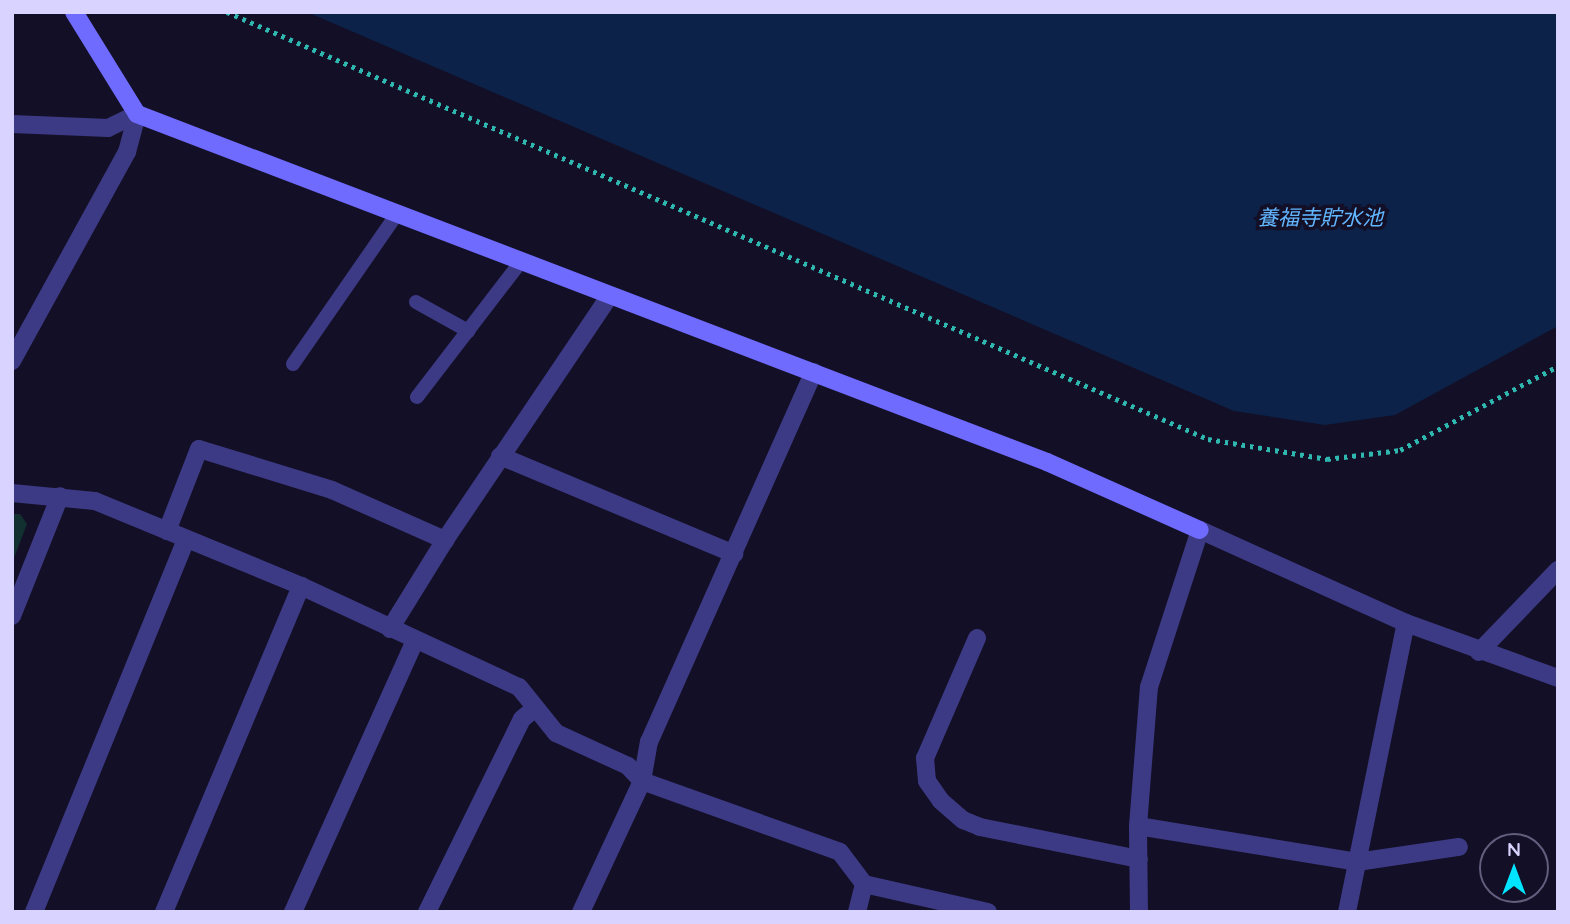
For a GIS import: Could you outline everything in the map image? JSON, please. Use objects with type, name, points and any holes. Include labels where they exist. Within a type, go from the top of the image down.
[{"type":"street","points":[[74,12],[137,114],[520,263],[1047,462],[1406,623],[1479,652],[1558,678]]},
{"type":"street","points":[[12,124],[108,128],[137,114]]},
{"type":"street","points":[[12,361],[127,152],[137,114]]},
{"type":"street","points":[[390,629],[500,456],[609,297]]},
{"type":"street","points":[[581,912],[642,781],[649,742],[814,372]]},
{"type":"street","points":[[167,531],[199,449],[332,490],[445,540]]},
{"type":"street","points":[[500,456],[734,554]]},
{"type":"street","points":[[12,493],[95,501],[302,586],[519,687],[556,733],[628,766],[642,781],[840,852],[864,884],[988,912]]},
{"type":"street","points":[[12,616],[60,496]]},
{"type":"street","points":[[1139,912],[1138,826],[1149,687],[1200,530]]},
{"type":"street","points":[[34,912],[186,539]]},
{"type":"street","points":[[1479,652],[1558,570]]},
{"type":"street","points":[[164,912],[302,586]]},
{"type":"street","points":[[1347,912],[1406,623]]},
{"type":"street","points":[[977,638],[925,758],[927,781],[941,801],[963,820],[980,827],[1139,859]]},
{"type":"street","points":[[293,912],[415,640]]},
{"type":"street","points":[[427,912],[522,719],[535,708]]},
{"type":"street","points":[[1138,826],[1357,862],[1459,847]]},
{"type":"street","points":[[857,912],[864,884]]},
{"type":"lane","points":[[293,364],[396,215]]},
{"type":"lane","points":[[417,397],[520,263]]},
{"type":"lane","points":[[415,303],[468,331]]},
{"type":"path","points":[[227,12],[1208,439],[1327,459],[1400,450],[1558,366]]},
{"type":"green space","points":[[12,514],[20,514],[27,524],[12,563]]},
{"type":"water","name":"養福寺貯水池","points":[[307,12],[1558,12],[1558,326],[1395,415],[1325,425],[1234,411]]}]
